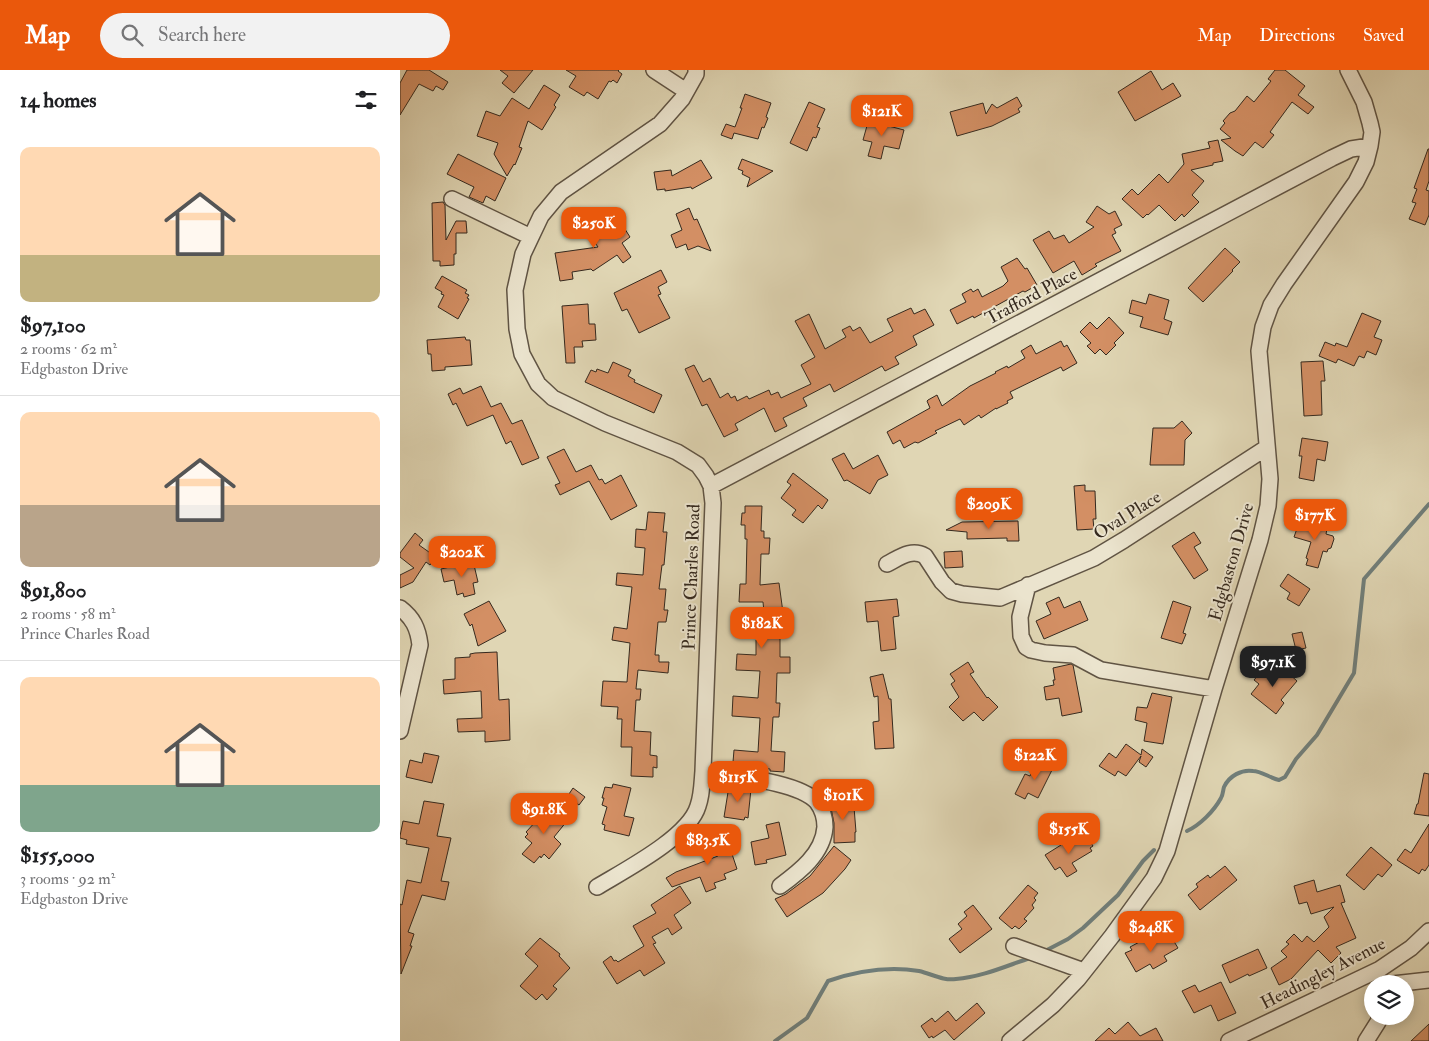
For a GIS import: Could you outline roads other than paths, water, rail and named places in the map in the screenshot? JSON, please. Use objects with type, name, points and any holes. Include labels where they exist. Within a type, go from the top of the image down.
[{"type":"street","points":[[654,70],[686,91]]},
{"type":"street","name":"Prince Charles Road","points":[[597,887],[675,838],[688,824],[698,807],[703,771],[713,503],[711,486],[698,465],[676,452],[605,423],[553,398],[538,384],[522,354],[517,329],[515,290],[523,254],[541,216],[561,192],[660,124],[682,99],[696,70]]},
{"type":"street","name":"Edgbaston Drive","points":[[1010,1041],[1053,1005],[1084,971],[1140,899],[1164,858],[1260,540],[1268,506],[1270,479],[1259,351],[1263,327],[1271,306],[1284,284],[1356,182],[1366,162],[1370,146],[1372,132],[1370,122],[1364,102],[1348,70]]},
{"type":"street","name":"Trafford Place","points":[[711,486],[1332,158],[1351,149],[1370,146]]},
{"type":"street","points":[[452,198],[531,238]]},
{"type":"street","name":"Oval Place","points":[[887,564],[905,554],[920,553],[942,582],[951,590],[962,594],[1000,598],[1094,558],[1266,448]]},
{"type":"street","points":[[1028,585],[1020,617],[1021,636],[1026,647],[1031,650],[1073,655],[1101,670],[1214,689]]},
{"type":"street","points":[[400,608],[413,620],[420,644],[400,731]]},
{"type":"street","points":[[703,771],[771,782],[794,789],[816,801],[822,810],[825,822],[824,835],[820,845],[802,870],[780,886]]},
{"type":"street","name":"Headingley Avenue","points":[[1229,1041],[1380,969],[1398,958],[1429,931]]},
{"type":"street","points":[[1014,946],[1084,971]]},
{"type":"street","points":[[1414,982],[1429,980]]},
{"type":"street","points":[[1366,1041],[1376,1025]]},
{"type":"waterway","points":[[1187,831],[1211,813],[1222,797],[1226,783],[1232,777],[1240,772],[1256,771],[1279,780],[1285,777],[1296,759],[1317,735],[1354,673],[1364,579],[1429,504]]},
{"type":"waterway","points":[[1045,951],[1068,939],[1083,928],[1118,895],[1143,861],[1154,850]]},
{"type":"waterway","points":[[775,1041],[807,1018],[828,981],[861,972],[884,969],[919,971],[951,979],[966,978],[985,974],[1030,958]]}]
